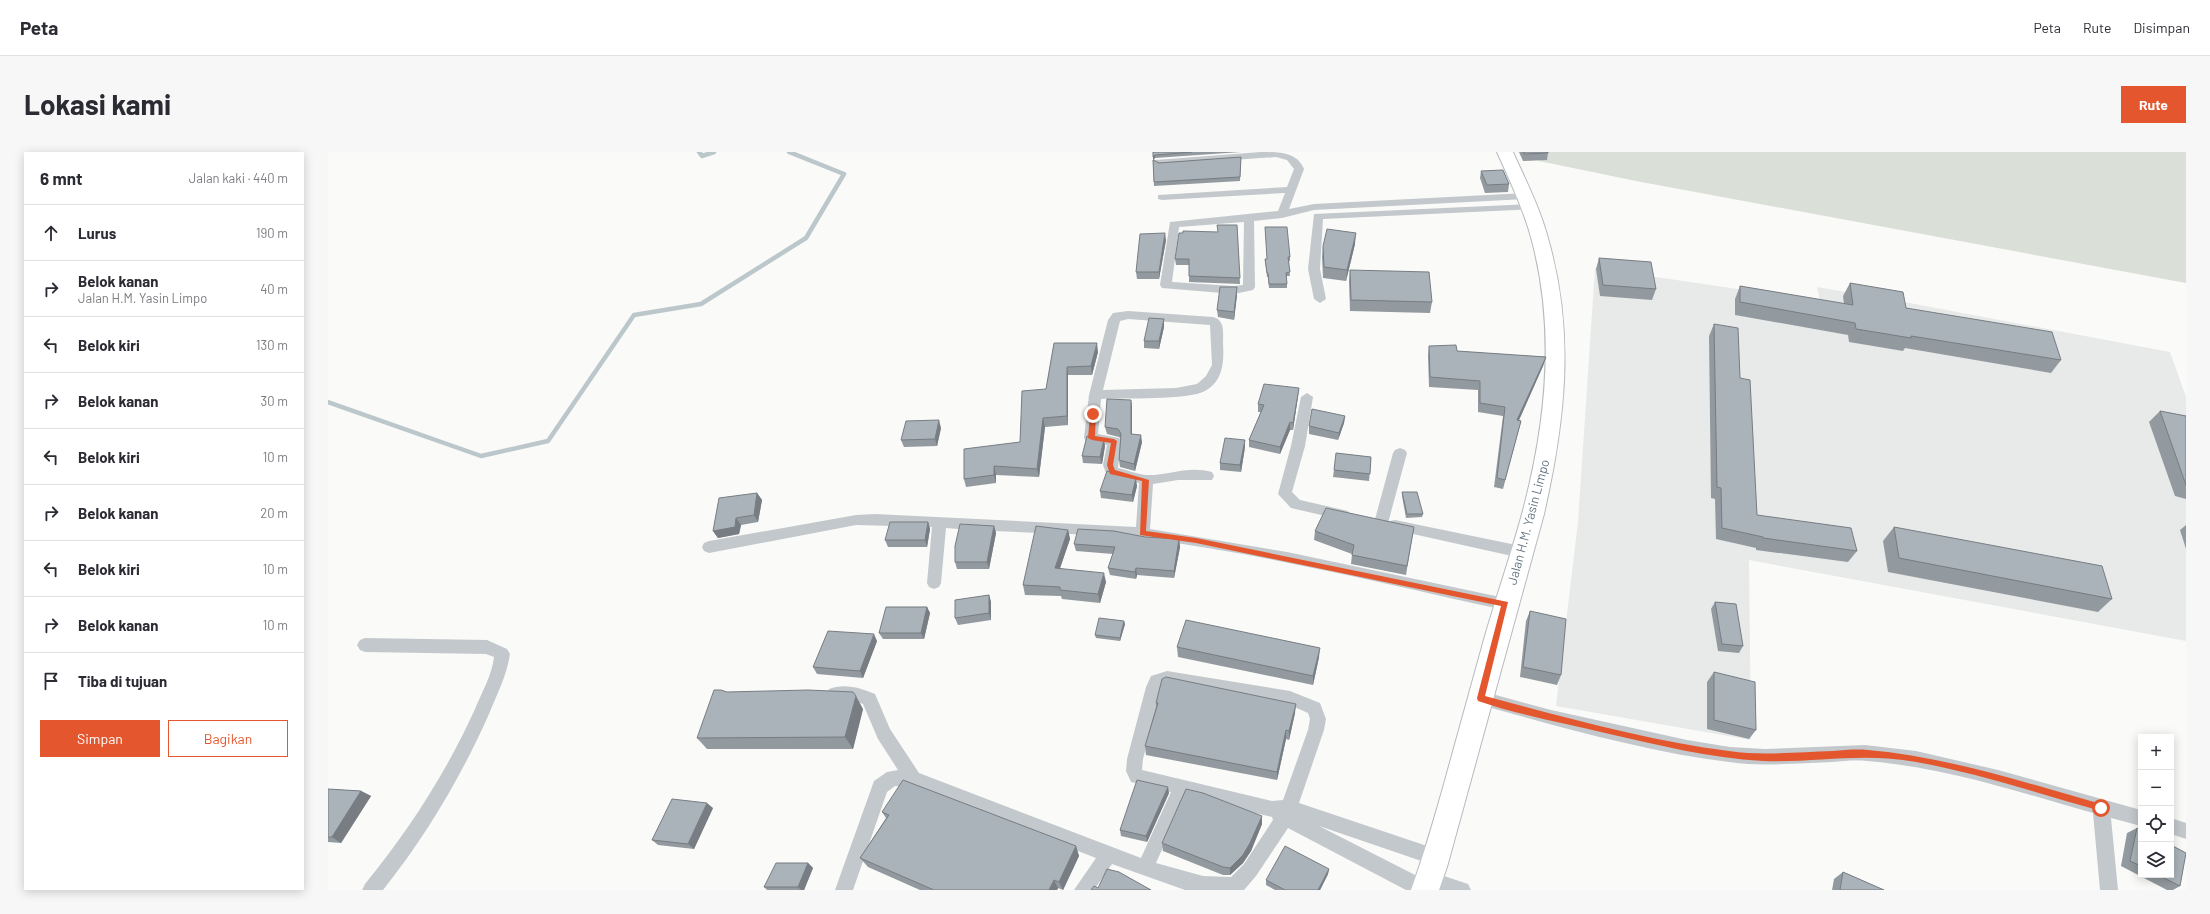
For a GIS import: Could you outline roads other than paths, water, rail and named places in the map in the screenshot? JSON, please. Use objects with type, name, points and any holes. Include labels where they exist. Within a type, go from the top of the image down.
[{"type":"main road","name":"Jalan H.M. Yasin Limpo","points":[[1426,887],[1436,857],[1481,698],[1505,604],[1544,469],[1552,424],[1555,386],[1556,336],[1553,298],[1548,264],[1528,201],[1505,152]]},
{"type":"street","points":[[1159,162],[1283,155],[1295,160],[1299,169],[1282,214]]},
{"type":"street","points":[[1162,197],[1291,190]]},
{"type":"street","points":[[1299,212],[1318,216],[1528,201]]},
{"type":"street","points":[[1248,219],[1249,287],[1234,290],[1166,284],[1174,224],[1248,219],[1299,212],[1314,208],[1528,201]]},
{"type":"street","points":[[1318,216],[1314,269],[1320,299]]},
{"type":"street","points":[[1095,395],[1176,392],[1201,388],[1211,379],[1218,365],[1217,325],[1213,321],[1128,315],[1117,316],[1112,325],[1095,395],[1092,438],[1114,441],[1110,465],[1112,472],[1146,480],[1170,475],[1207,476]]},
{"type":"street","points":[[1307,397],[1298,446],[1285,494],[1289,500],[1306,507],[1521,552]]},
{"type":"street","points":[[1368,520],[1400,453]]},
{"type":"street","points":[[1143,534],[1146,480]]},
{"type":"street","points":[[709,546],[856,520],[903,519],[1004,527],[1143,534],[1211,544],[1505,604]]},
{"type":"street","points":[[934,583],[940,522]]},
{"type":"street","points":[[365,645],[486,647],[496,650],[502,654],[497,674],[450,778],[424,822],[398,859],[371,890]]},
{"type":"street","points":[[844,890],[880,787],[893,778],[913,779],[1174,880],[1204,888],[1226,889],[1241,882],[1283,812],[1316,730],[1318,719],[1314,708],[1290,698],[1212,684],[1161,678],[1154,687],[1135,759],[1134,771],[1137,776],[1283,812],[1436,857]]},
{"type":"street","points":[[823,694],[858,694],[869,699],[884,734],[913,779]]},
{"type":"street","points":[[1481,698],[1551,717],[1687,748],[1730,755],[1765,757],[1865,753],[1916,758],[1998,778],[2138,817]]},
{"type":"street","points":[[1145,868],[1182,786]]},
{"type":"street","points":[[2101,808],[2109,890]]},
{"type":"street","points":[[1283,812],[1426,887],[1462,890]]},
{"type":"street","points":[[2174,827],[2186,830]]},
{"type":"street","points":[[1083,890],[1109,854]]},
{"type":"waterway","points":[[699,152],[702,156],[714,152]]},
{"type":"waterway","points":[[328,402],[481,456],[548,441],[634,315],[701,304],[806,238],[844,174],[789,152]]}]
